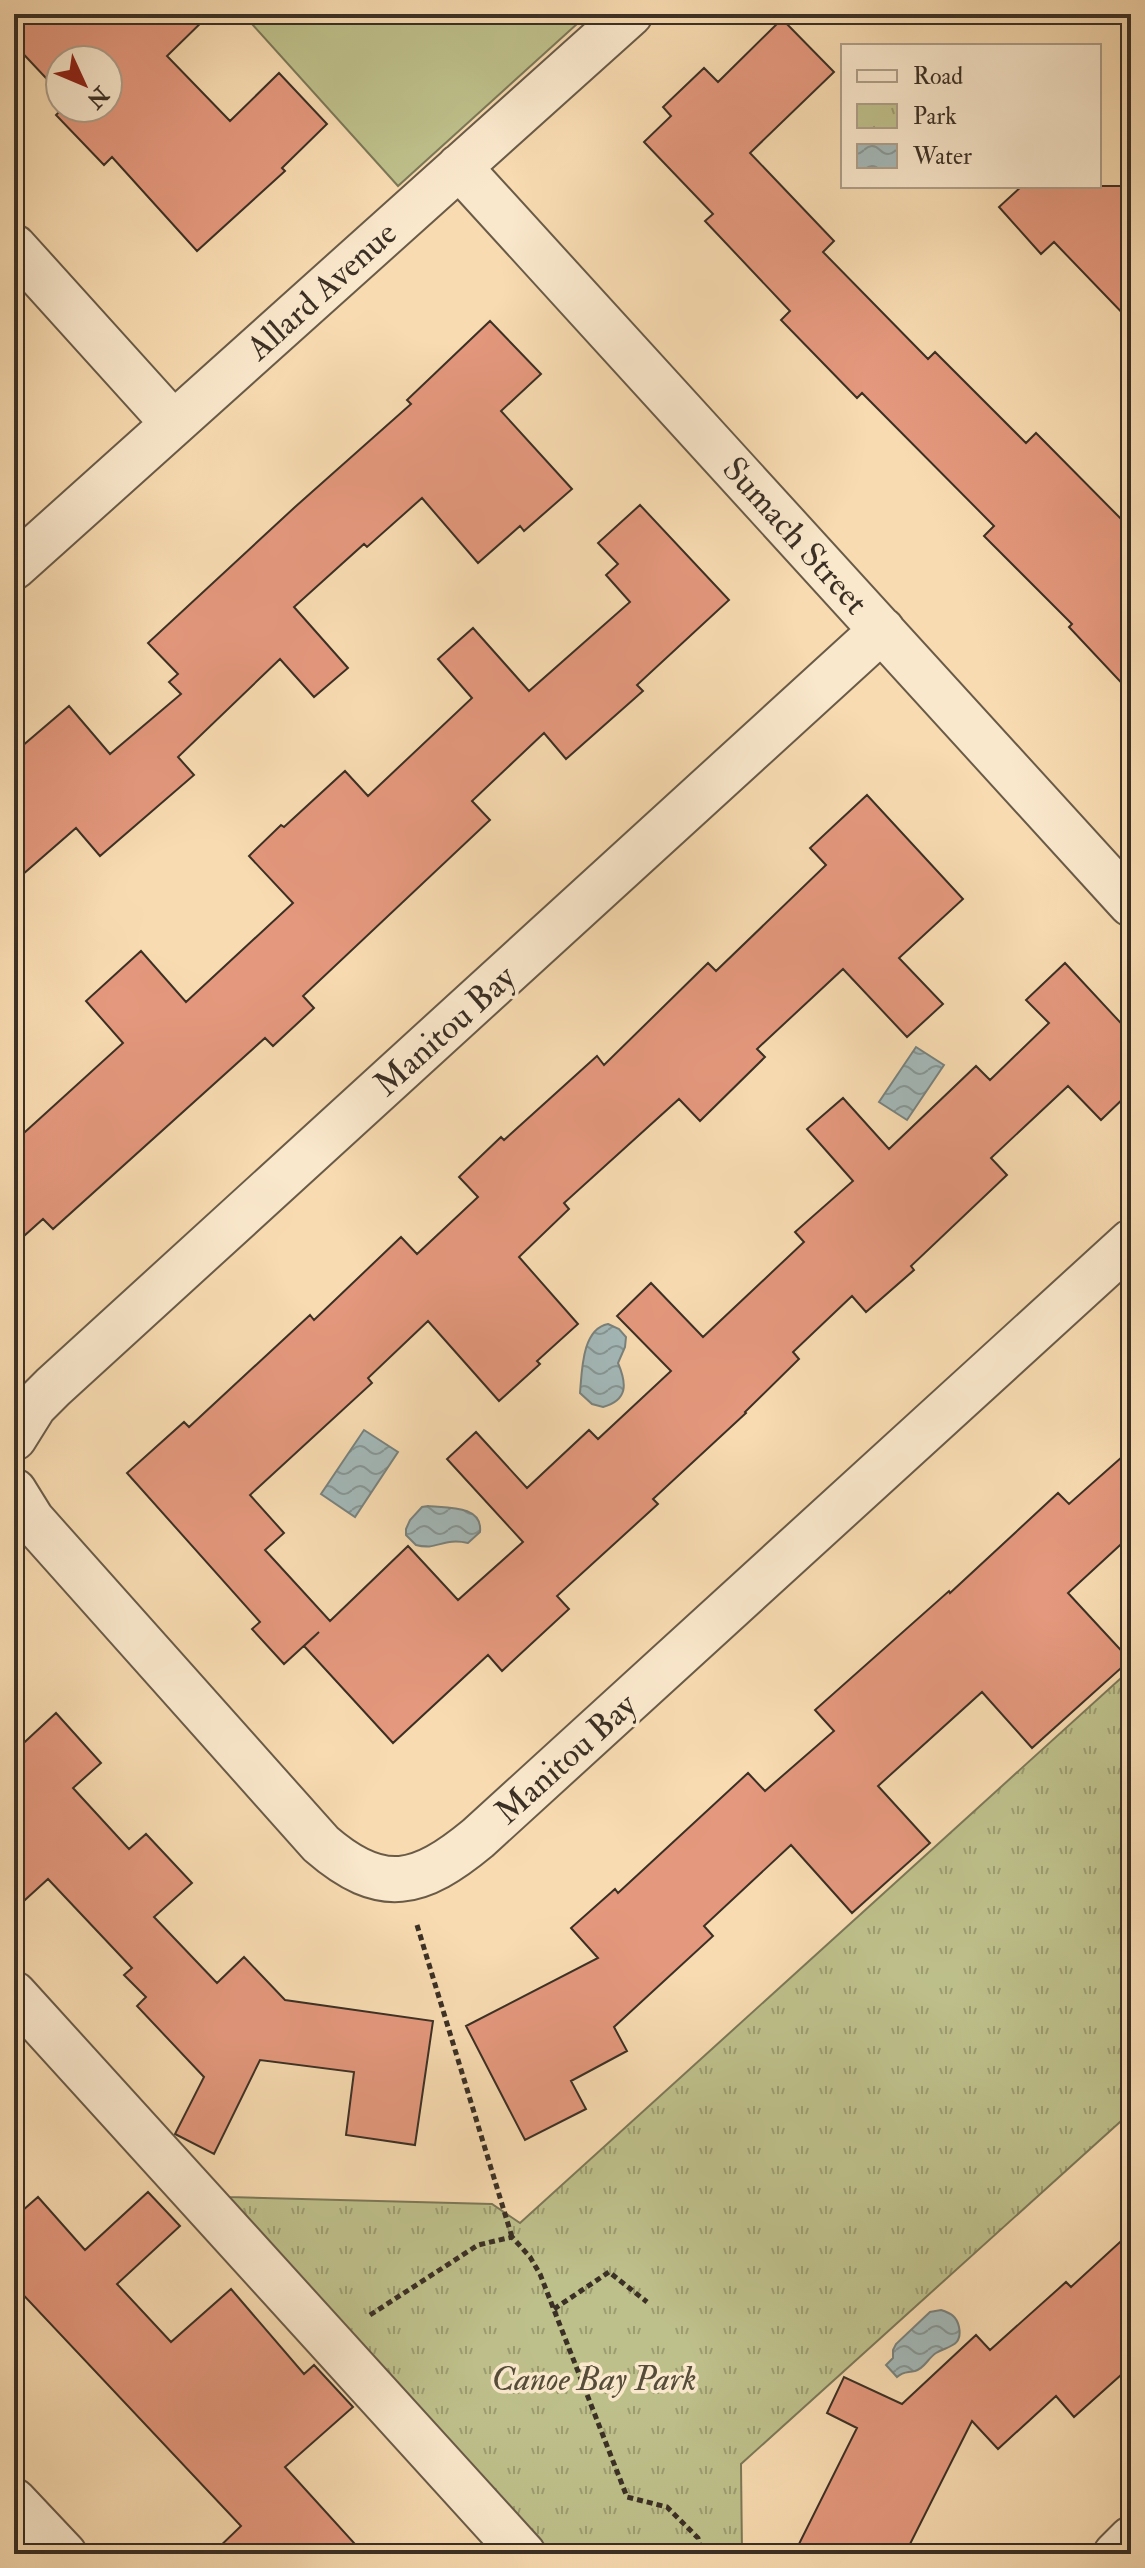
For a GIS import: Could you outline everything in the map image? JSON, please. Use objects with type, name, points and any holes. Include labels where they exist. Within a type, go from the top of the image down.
[{"type":"street","name":"Allard Avenue","points":[[14,567],[630,14]]},
{"type":"street","name":"Sumach Street","points":[[459,167],[1131,904]]},
{"type":"street","points":[[14,247],[173,423]]},
{"type":"street","name":"Manitou Bay","points":[[14,1438],[34,1406],[53,1387],[882,630]]},
{"type":"street","name":"Manitou Bay","points":[[403,1880],[427,1873],[478,1838],[1131,1242]]},
{"type":"street","points":[[14,1491],[32,1520],[321,1844],[339,1860],[359,1871],[382,1879],[403,1880]]},
{"type":"street","points":[[14,1994],[523,2554]]},
{"type":"street","points":[[14,2501],[64,2554]]},
{"type":"street","points":[[1116,2554],[1131,2539]]},
{"type":"path","points":[[403,1880],[512,2237],[540,2274],[627,2497],[667,2507],[698,2538],[702,2554]]},
{"type":"path","points":[[330,2342],[478,2245],[512,2237]]},
{"type":"path","points":[[554,2309],[609,2272],[647,2302]]},
{"type":"green space","points":[[243,14],[588,14],[398,186]]},
{"type":"green space","name":"Canoe Bay Park","points":[[1131,1669],[1131,2112],[741,2464],[742,2554],[523,2554],[194,2193],[229,2197],[492,2204],[520,2223]]},
{"type":"water","points":[[916,1047],[944,1065],[907,1120],[879,1102]]},
{"type":"water","points":[[608,1324],[626,1337],[618,1363],[624,1384],[621,1396],[603,1407],[592,1404],[580,1393],[588,1342],[599,1327]]},
{"type":"water","points":[[364,1430],[398,1452],[355,1517],[321,1494]]},
{"type":"water","points":[[422,1507],[470,1512],[479,1523],[480,1532],[468,1543],[416,1545],[406,1535],[406,1529]]},
{"type":"water","points":[[941,2310],[957,2321],[959,2339],[936,2353],[918,2370],[897,2377],[886,2365],[893,2358],[896,2344],[930,2312]]},
{"type":"building","points":[[14,14],[210,14],[167,56],[230,121],[279,73],[327,124],[282,168],[285,171],[197,251],[112,157],[104,165],[65,124],[124,124],[124,44],[44,44],[44,76],[14,44]]},
{"type":"building","points":[[782,19],[834,72],[750,153],[834,241],[823,252],[928,359],[935,352],[1026,443],[1036,433],[1131,529],[1131,693],[1069,627],[1072,624],[984,536],[994,526],[862,393],[857,398],[781,320],[790,311],[705,221],[713,214],[644,142],[671,116],[663,107],[704,68],[718,82]]},
{"type":"building","points":[[1131,186],[1131,322],[1054,242],[1041,254],[999,207],[1020,188]]},
{"type":"building","points":[[490,321],[541,374],[501,411],[572,489],[524,531],[520,526],[478,563],[422,498],[367,547],[364,544],[294,607],[348,668],[314,697],[280,659],[178,757],[194,775],[100,856],[76,828],[14,882],[14,753],[69,706],[110,754],[181,694],[169,682],[178,674],[148,643],[411,404],[407,400]]},
{"type":"building","points":[[640,505],[729,600],[637,685],[643,691],[566,759],[544,733],[472,801],[490,820],[303,996],[314,1008],[273,1046],[265,1038],[53,1229],[43,1219],[14,1245],[14,1142],[123,1043],[86,1001],[141,951],[186,1002],[293,903],[249,856],[345,771],[368,796],[472,698],[438,659],[473,628],[529,691],[630,602],[606,575],[618,564],[598,543]]},
{"type":"building","points":[[867,795],[963,899],[899,958],[943,1004],[907,1037],[843,969],[757,1049],[765,1057],[700,1121],[679,1099],[564,1203],[569,1209],[519,1257],[578,1324],[499,1401],[428,1321],[368,1378],[372,1383],[250,1495],[284,1533],[265,1550],[330,1621],[408,1546],[458,1600],[523,1542],[447,1459],[476,1432],[527,1488],[589,1430],[598,1439],[671,1371],[617,1316],[651,1283],[703,1337],[804,1242],[795,1232],[853,1181],[807,1129],[843,1098],[889,1149],[976,1066],[990,1080],[1049,1023],[1026,1000],[1065,963],[1131,1034],[1131,1091],[1101,1120],[1068,1086],[991,1158],[1007,1175],[911,1266],[914,1270],[866,1312],[852,1296],[793,1352],[799,1359],[653,1499],[658,1504],[557,1596],[569,1609],[502,1671],[488,1655],[393,1743],[304,1646],[319,1632],[284,1664],[252,1629],[260,1622],[127,1473],[184,1422],[189,1427],[310,1315],[314,1320],[401,1237],[417,1254],[478,1197],[459,1177],[597,1056],[604,1065],[708,963],[716,971],[826,865],[810,848]]},
{"type":"building","points":[[1131,1449],[1131,1535],[1068,1593],[1130,1660],[1032,1748],[982,1692],[878,1786],[930,1843],[852,1913],[791,1845],[704,1926],[713,1936],[614,2027],[627,2051],[571,2081],[586,2109],[525,2140],[466,2026],[598,1958],[571,1928],[615,1889],[618,1893],[748,1773],[765,1791],[834,1731],[815,1710],[950,1593],[1058,1493],[1069,1504]]},
{"type":"building","points":[[56,1713],[101,1763],[73,1788],[129,1849],[146,1834],[192,1883],[154,1917],[217,1983],[244,1957],[285,2000],[433,2021],[415,2145],[346,2135],[354,2072],[260,2060],[214,2154],[175,2134],[204,2077],[137,2006],[146,1997],[124,1975],[132,1968],[48,1879],[14,1910],[14,1752]]},
{"type":"building","points":[[148,2192],[180,2226],[117,2284],[171,2342],[231,2289],[304,2374],[314,2365],[353,2407],[285,2467],[364,2554],[212,2554],[241,2526],[14,2285],[14,2218],[38,2197],[85,2250]]},
{"type":"building","points":[[1131,2232],[1131,2366],[1074,2417],[1056,2396],[998,2449],[972,2421],[905,2554],[794,2554],[857,2428],[827,2413],[844,2377],[902,2404],[976,2335],[990,2350],[1066,2282],[1071,2287]]}]
